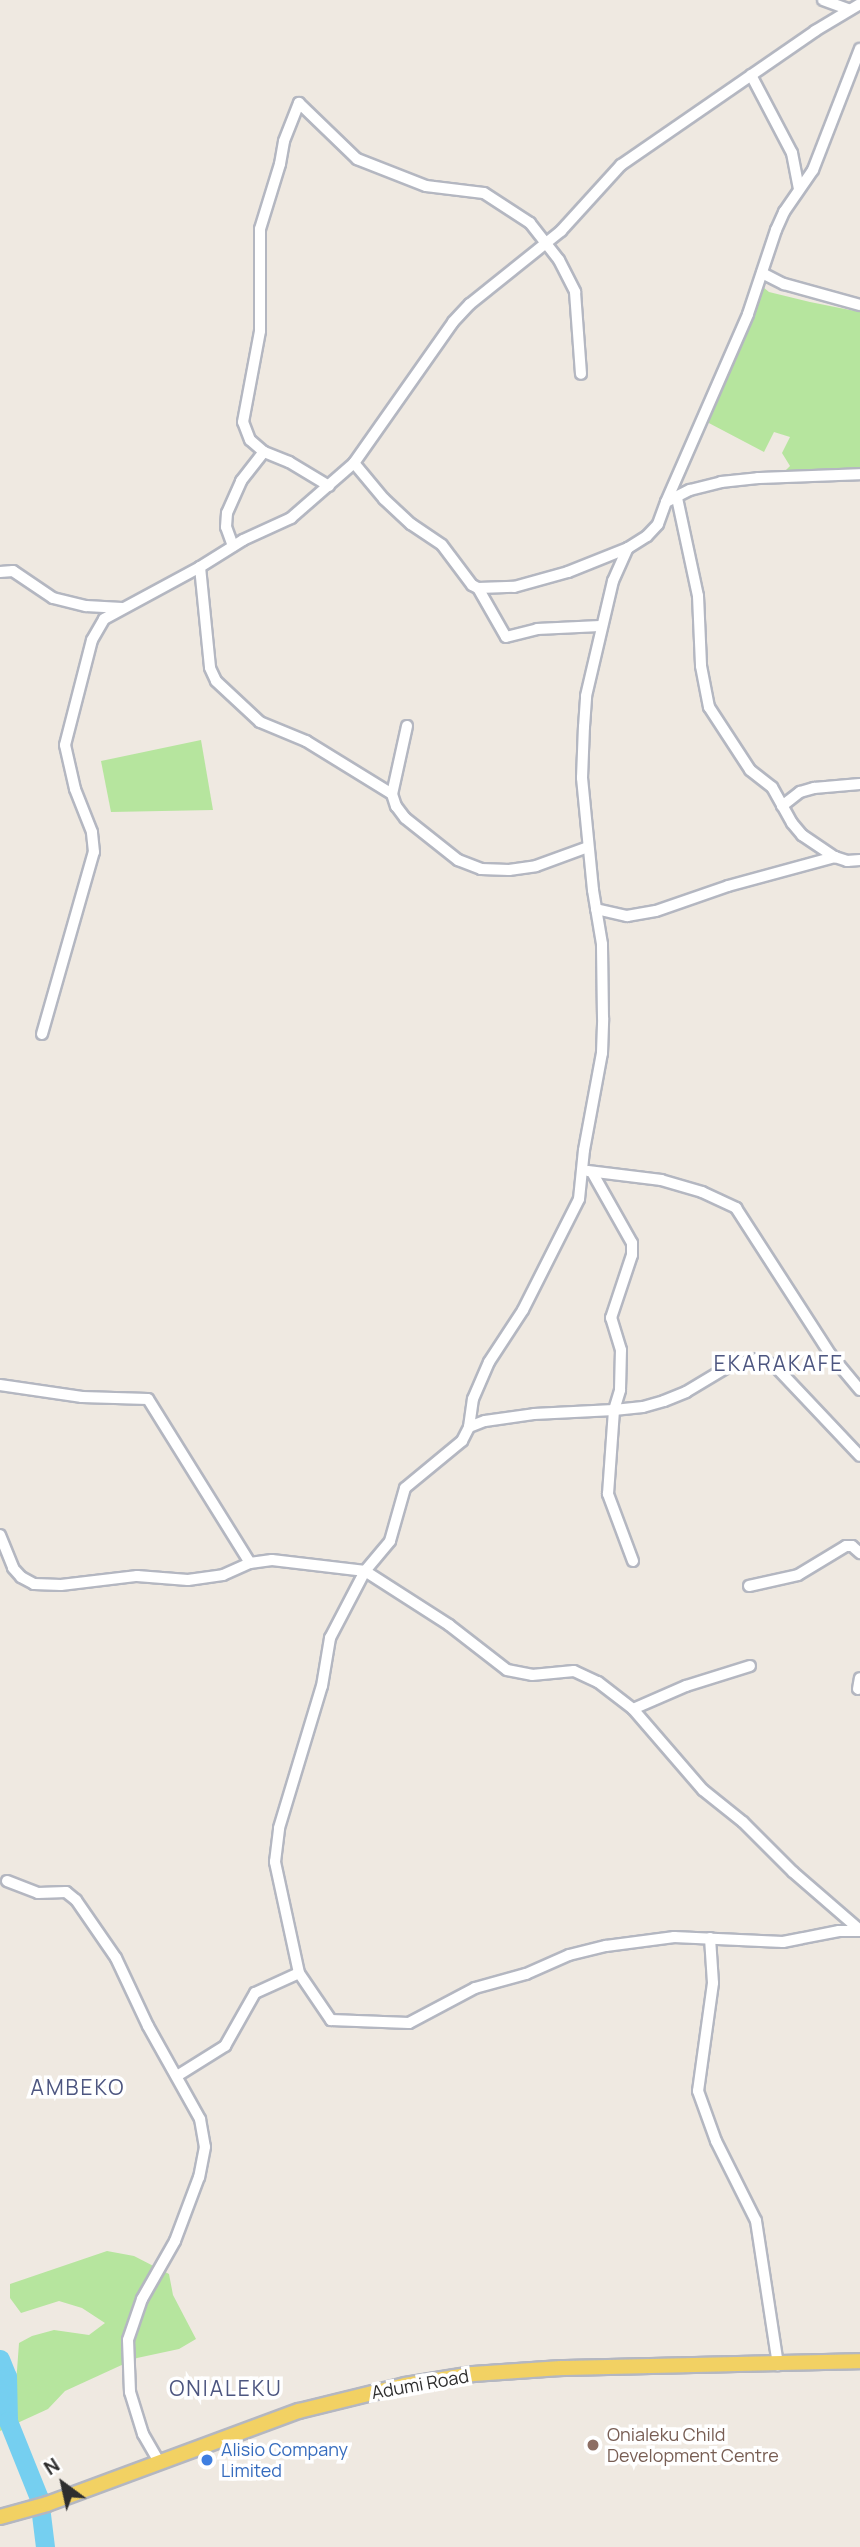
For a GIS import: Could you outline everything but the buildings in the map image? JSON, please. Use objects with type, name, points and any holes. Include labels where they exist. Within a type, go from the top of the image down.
[{"type":"main road","name":"Adumi Road","points":[[0,2517],[41,2505],[299,2411],[405,2385],[473,2374],[664,2364],[778,2365],[860,2361]]},
{"type":"street","points":[[823,0],[848,9]]},
{"type":"street","points":[[42,1034],[94,852],[92,832],[68,763],[65,746],[92,640],[104,620],[233,546],[291,518],[354,463],[453,321],[547,242],[621,165],[848,9],[860,4]]},
{"type":"street","points":[[354,463],[404,517],[442,545],[471,585],[478,588],[514,587],[568,572],[628,548],[653,531],[671,500],[762,273],[780,221],[813,170],[860,49]]},
{"type":"street","points":[[751,75],[792,153],[799,189]]},
{"type":"street","points":[[329,486],[289,461],[264,452],[250,440],[243,422],[260,331],[260,229],[281,164],[284,141],[299,103],[357,159],[426,186],[484,193],[530,223],[547,242],[575,292],[581,374]]},
{"type":"street","points":[[762,273],[784,284],[860,305]]},
{"type":"street","points":[[233,546],[228,538],[227,513],[241,481],[264,452]]},
{"type":"street","points":[[671,500],[701,486],[721,482],[860,474]]},
{"type":"street","points":[[671,500],[701,614],[701,666],[707,702],[750,770],[772,787],[802,835],[835,857],[847,861],[860,860]]},
{"type":"street","points":[[628,548],[613,581],[600,626],[586,696],[582,778],[588,847],[603,954],[603,1053],[587,1170],[579,1199],[523,1310],[489,1362],[473,1399],[468,1427],[456,1448],[405,1488],[390,1541],[365,1571],[330,1638],[322,1686],[279,1828],[275,1862],[299,1973],[331,2020],[409,2023],[475,1987],[526,1974],[569,1955],[646,1940],[710,1938],[783,1942],[839,1931],[860,1930]]},
{"type":"street","points":[[200,567],[210,668],[216,681],[260,722],[306,741],[392,794],[405,818],[458,860],[475,868],[509,870],[536,866],[588,847]]},
{"type":"street","points":[[0,572],[13,571],[53,598],[86,606],[122,608]]},
{"type":"street","points":[[478,588],[484,603],[506,637],[537,629],[600,626]]},
{"type":"street","points":[[392,794],[407,726]]},
{"type":"street","points":[[782,806],[800,792],[814,788],[860,784]]},
{"type":"street","points":[[596,909],[627,916],[656,911],[729,886],[835,857]]},
{"type":"street","points":[[587,1170],[661,1180],[702,1192],[736,1208],[830,1354],[860,1390]]},
{"type":"street","points":[[587,1170],[632,1242],[633,1250],[611,1318],[621,1350],[620,1390],[614,1410],[608,1494],[633,1561]]},
{"type":"street","points":[[468,1427],[485,1421],[534,1413],[643,1407],[686,1392],[731,1365],[743,1360],[757,1359],[774,1366],[785,1376],[860,1456]]},
{"type":"street","points":[[0,1385],[82,1397],[148,1399],[250,1563]]},
{"type":"street","points":[[0,1535],[13,1568],[21,1577],[34,1584],[61,1585],[137,1576],[188,1580],[223,1575],[250,1563],[272,1560],[365,1571],[449,1625],[507,1670],[532,1675],[575,1671],[598,1682],[632,1709],[703,1790],[743,1822],[793,1872],[860,1930]]},
{"type":"street","points":[[748,1586],[799,1575],[846,1546],[852,1546],[860,1553]]},
{"type":"street","points":[[632,1709],[686,1686],[750,1666]]},
{"type":"street","points":[[7,1881],[37,1893],[72,1895],[116,1958],[148,2026],[200,2119],[204,2160],[175,2241],[142,2299],[128,2340],[130,2392],[143,2434],[159,2462]]},
{"type":"street","points":[[710,1938],[713,1983],[698,2091],[716,2141],[756,2221],[778,2365]]},
{"type":"street","points":[[177,2076],[225,2046],[255,1993],[299,1973]]},
{"type":"green space","points":[[763,287],[769,292],[860,312],[860,474],[787,480],[786,470],[790,466],[782,453],[790,437],[774,432],[764,452],[705,421]]},
{"type":"green space","points":[[201,740],[213,810],[111,812],[101,761]]},
{"type":"green space","points":[[107,2251],[134,2256],[169,2274],[173,2295],[196,2339],[179,2349],[137,2358],[65,2391],[48,2409],[0,2431],[0,2397],[15,2398],[19,2343],[54,2330],[89,2335],[105,2323],[82,2308],[59,2301],[21,2313],[10,2298],[10,2284]]},
{"type":"waterway","points":[[0,2359],[7,2376],[8,2421],[39,2498],[45,2547]]},
{"type":"place","name":"Onialeku Child Development Centre","points":[[593,2445]]},
{"type":"place","name":"Alisio Company Limited","points":[[207,2460]]},
{"type":"district","name":"EKARAKAFE","points":[[779,1363]]},
{"type":"district","name":"AMBEKO","points":[[78,2087]]},
{"type":"district","name":"ONIALEKU","points":[[226,2388]]}]
